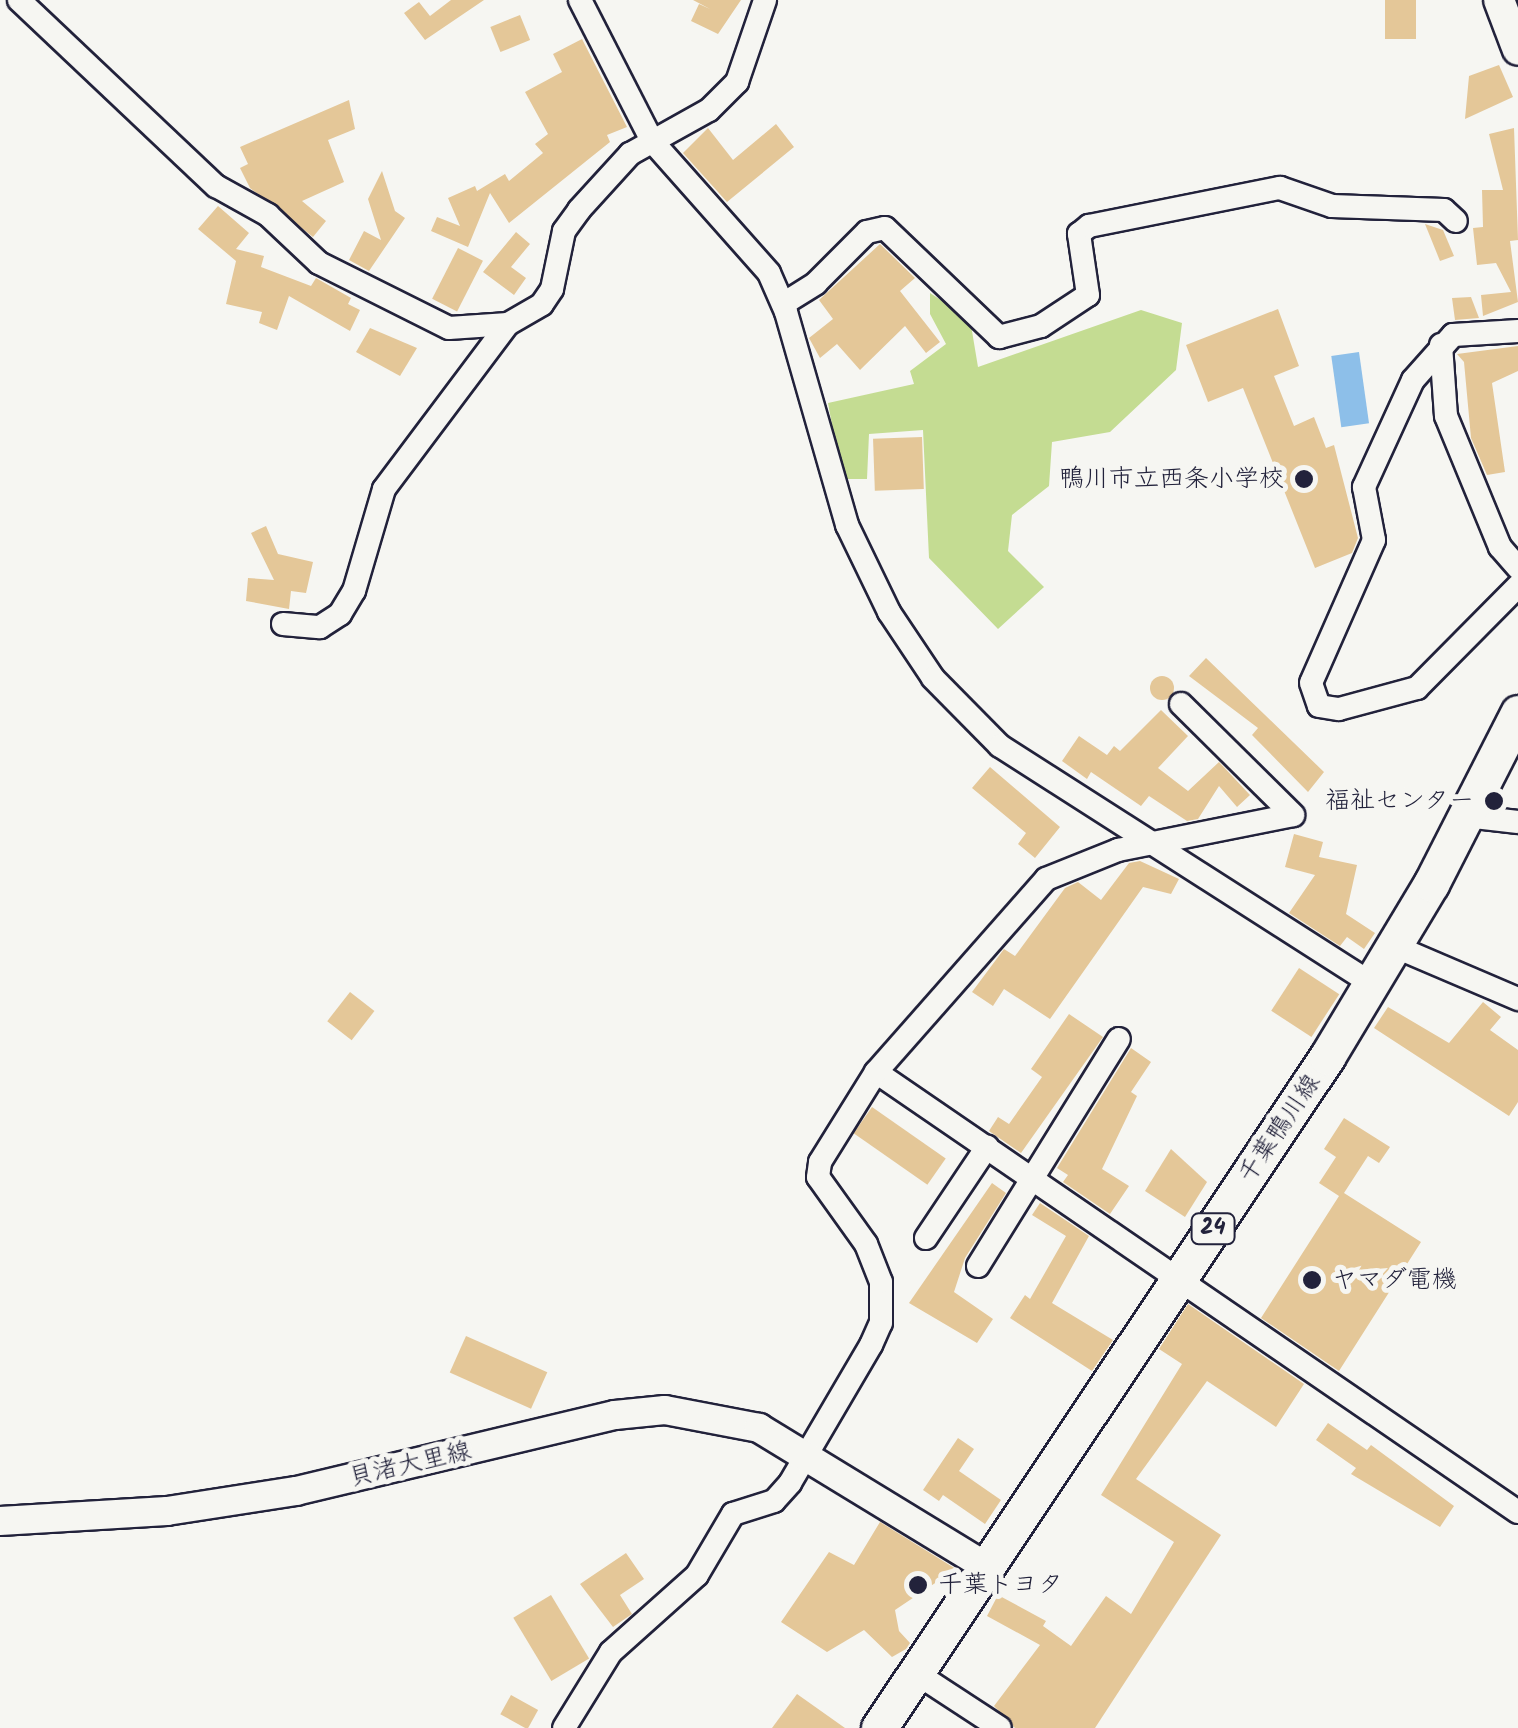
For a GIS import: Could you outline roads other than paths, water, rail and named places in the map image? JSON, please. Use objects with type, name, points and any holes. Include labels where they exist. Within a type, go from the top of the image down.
[{"type":"main road","points":[[1499,0],[1518,50]]},
{"type":"main road","name":"千葉鴨川線","points":[[879,1728],[1373,985],[1518,712]]},
{"type":"street","points":[[19,0],[216,186],[268,215],[319,263],[449,328],[508,324]]},
{"type":"street","points":[[580,0],[652,141],[769,273],[783,304],[847,525],[889,612],[934,678],[1000,746],[1147,844],[1373,985]]},
{"type":"street","points":[[283,624],[320,627],[340,614],[354,591],[384,489],[508,324],[542,304],[552,289],[564,231],[579,210],[630,154],[709,110],[737,82],[765,0]]},
{"type":"street","points":[[783,304],[866,232],[885,228],[999,336],[1041,326],[1088,295],[1079,234],[1089,226],[1280,188],[1332,206],[1444,210],[1456,222]]},
{"type":"street","points":[[1518,331],[1453,335],[1440,345],[1413,380],[1364,487],[1374,540],[1366,570],[1310,683],[1319,706],[1339,709],[1417,688],[1518,586]]},
{"type":"street","points":[[1440,345],[1446,416],[1500,548],[1518,568]]},
{"type":"street","points":[[594,1728],[568,1721],[630,1629],[696,1575],[733,1514],[774,1502],[808,1456],[882,1322],[884,1301],[866,1244],[818,1178],[820,1162],[876,1072],[1046,879],[1147,844],[1293,815],[1181,704]]},
{"type":"street","points":[[1466,816],[1518,822]]},
{"type":"street","points":[[1396,947],[1518,999]]},
{"type":"street","points":[[978,1266],[1119,1039]]},
{"type":"street","points":[[876,1072],[1518,1512]]},
{"type":"street","points":[[926,1238],[987,1147]]},
{"type":"street","name":"貝渚大里線","points":[[0,1521],[167,1511],[296,1491],[615,1415],[665,1410],[759,1428],[987,1567]]},
{"type":"street","points":[[916,1673],[1000,1728]]},
{"type":"water","points":[[1359,352],[1369,423],[1341,427],[1331,356]]},
{"type":"place","name":"鴨川市立西条小学校","points":[[1304,479]]},
{"type":"place","name":"福祉センター","points":[[1494,801]]},
{"type":"place","name":"ヤマダ電機","points":[[1312,1280]]},
{"type":"place","name":"千葉トヨタ","points":[[918,1585]]}]
